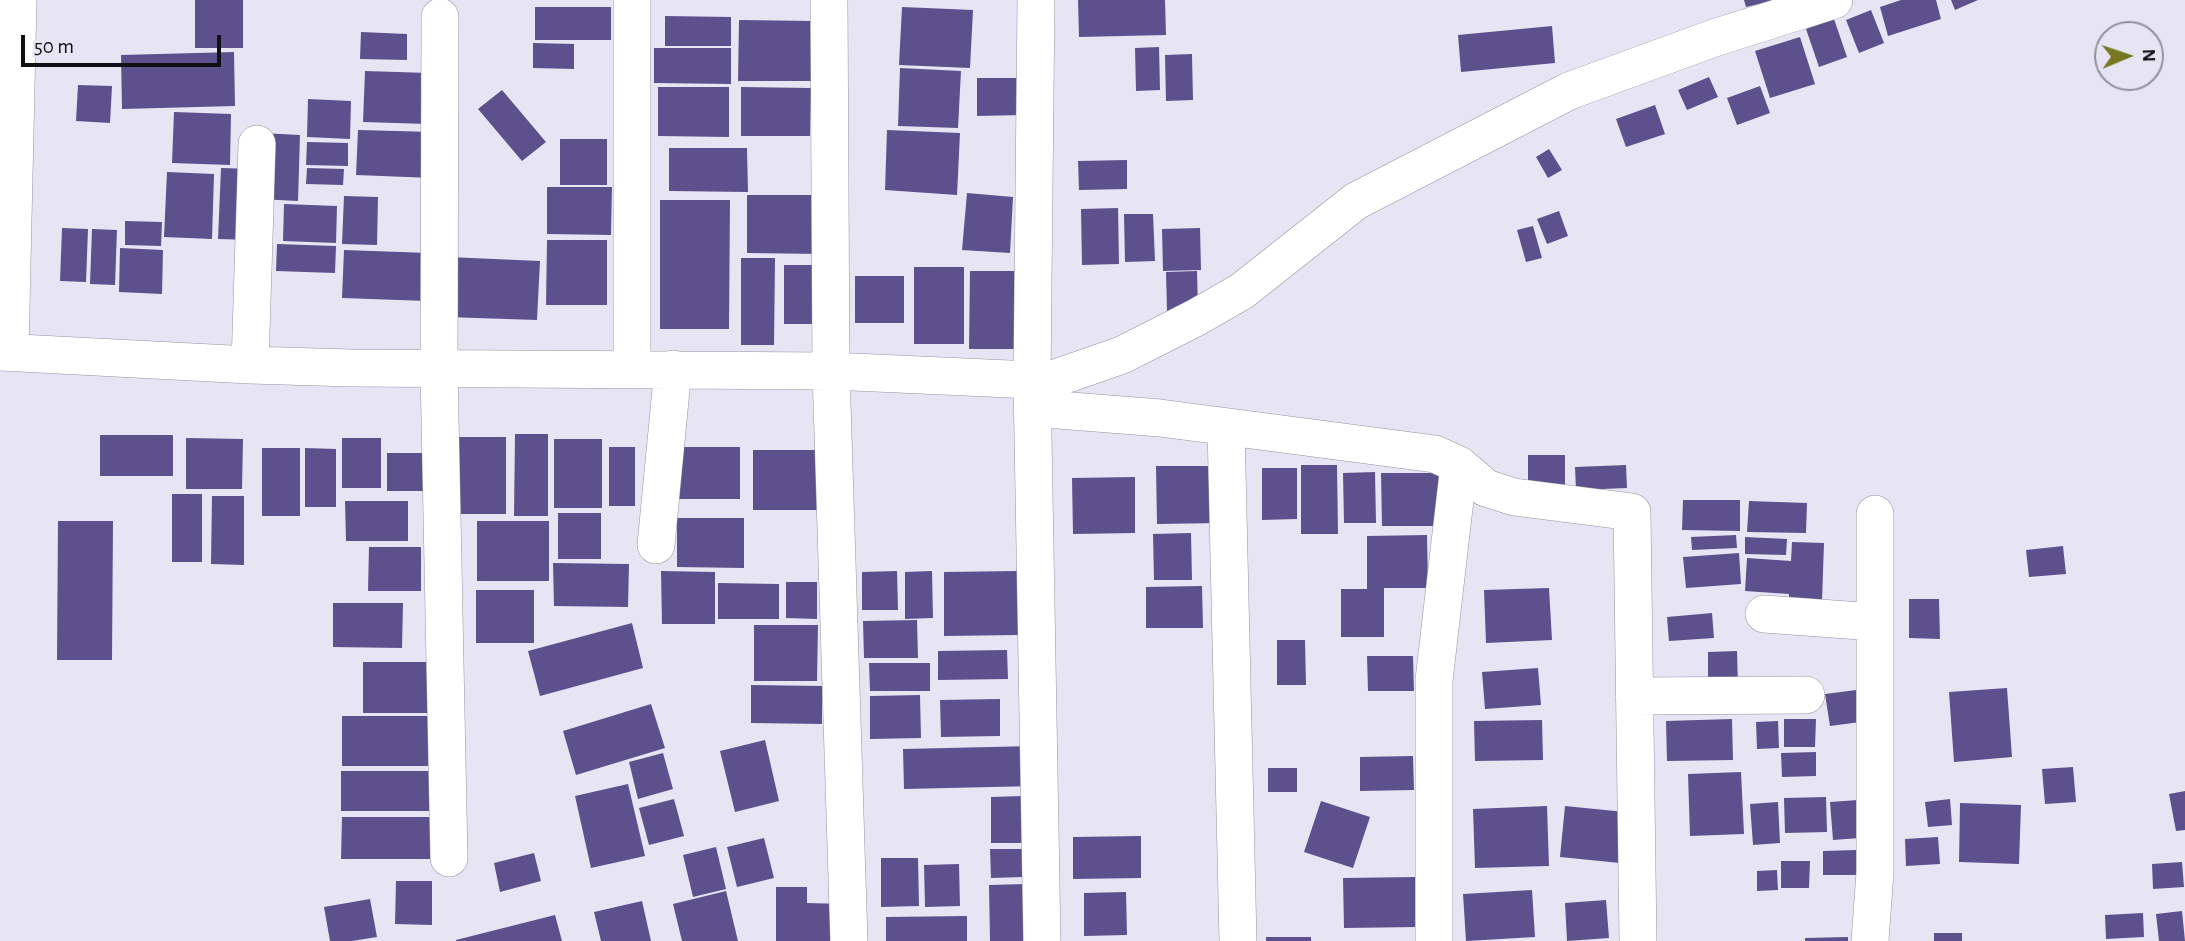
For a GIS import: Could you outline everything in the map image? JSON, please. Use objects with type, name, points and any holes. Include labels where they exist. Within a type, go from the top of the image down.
[{"type":"street","points":[[18,0],[5,352],[250,365],[831,371],[1033,394],[1160,418],[1435,454],[1459,465],[1486,488],[1514,497],[1632,512],[1638,941]]},
{"type":"street","points":[[632,0],[632,368]]},
{"type":"street","points":[[829,0],[831,371],[849,941]]},
{"type":"street","points":[[1036,0],[1033,394],[1042,941]]},
{"type":"street","points":[[1033,394],[1053,379],[1122,355],[1197,317],[1242,291],[1356,201],[1569,91],[1714,38],[1834,0]]},
{"type":"street","points":[[440,18],[439,369],[449,858]]},
{"type":"street","points":[[250,365],[257,144]]},
{"type":"street","points":[[656,545],[673,369]]},
{"type":"street","points":[[1226,427],[1238,941]]},
{"type":"street","points":[[1434,941],[1434,680],[1459,465]]},
{"type":"street","points":[[1870,941],[1875,872],[1875,514]]},
{"type":"street","points":[[1763,614],[1875,622]]},
{"type":"street","points":[[1634,696],[1806,695]]},
{"type":"building","points":[[195,0],[243,0],[243,48],[195,48]]},
{"type":"building","points":[[1078,0],[1165,0],[1166,35],[1079,37]]},
{"type":"building","points":[[1744,0],[1771,0],[1771,1],[1746,7]]},
{"type":"building","points":[[1901,0],[1936,0],[1941,19],[1888,36],[1880,7]]},
{"type":"building","points":[[1951,0],[1978,0],[1955,10]]},
{"type":"building","points":[[535,7],[611,7],[611,40],[535,40]]},
{"type":"building","points":[[902,7],[973,10],[970,68],[899,65]]},
{"type":"building","points":[[1871,10],[1884,43],[1859,53],[1846,20]]},
{"type":"building","points":[[665,16],[731,17],[731,46],[665,46]]},
{"type":"building","points":[[1834,19],[1847,57],[1819,67],[1806,29]]},
{"type":"building","points":[[739,20],[813,21],[813,81],[738,81]]},
{"type":"building","points":[[1552,26],[1555,63],[1461,72],[1458,35]]},
{"type":"building","points":[[361,32],[407,34],[407,60],[360,59]]},
{"type":"building","points":[[1800,37],[1815,84],[1770,98],[1755,51]]},
{"type":"building","points":[[533,43],[574,44],[574,69],[533,68]]},
{"type":"building","points":[[1159,47],[1160,90],[1136,91],[1135,48]]},
{"type":"building","points":[[654,48],[731,48],[731,84],[654,83]]},
{"type":"building","points":[[234,52],[235,106],[122,109],[121,55]]},
{"type":"building","points":[[1192,54],[1193,100],[1166,101],[1165,55]]},
{"type":"building","points":[[900,68],[961,71],[958,128],[898,126]]},
{"type":"building","points":[[365,71],[429,73],[427,124],[363,122]]},
{"type":"building","points":[[1709,77],[1718,97],[1687,110],[1678,90]]},
{"type":"building","points":[[977,78],[1022,78],[1022,115],[977,116]]},
{"type":"building","points":[[78,85],[112,86],[110,123],[76,121]]},
{"type":"building","points":[[1760,86],[1770,113],[1737,125],[1727,98]]},
{"type":"building","points":[[658,87],[729,87],[729,137],[658,136]]},
{"type":"building","points":[[741,87],[811,88],[810,136],[741,136]]},
{"type":"building","points":[[502,90],[546,142],[522,161],[478,109]]},
{"type":"building","points":[[308,99],[351,101],[350,139],[307,137]]},
{"type":"building","points":[[1655,105],[1665,134],[1626,147],[1616,119]]},
{"type":"building","points":[[174,112],[231,114],[230,165],[172,163]]},
{"type":"building","points":[[358,130],[434,132],[432,178],[356,175]]},
{"type":"building","points":[[887,130],[960,133],[957,195],[885,190]]},
{"type":"building","points":[[261,133],[300,135],[298,201],[258,199]]},
{"type":"building","points":[[560,139],[607,139],[607,185],[560,185]]},
{"type":"building","points":[[307,142],[348,143],[348,166],[306,165]]},
{"type":"building","points":[[669,148],[747,148],[748,192],[669,191]]},
{"type":"building","points":[[1549,149],[1562,170],[1548,178],[1536,157]]},
{"type":"building","points":[[1127,160],[1127,189],[1079,190],[1078,161]]},
{"type":"building","points":[[221,168],[255,169],[252,240],[218,239]]},
{"type":"building","points":[[307,168],[344,169],[343,185],[306,184]]},
{"type":"building","points":[[167,172],[214,174],[212,239],[164,237]]},
{"type":"building","points":[[547,187],[612,187],[611,235],[547,234]]},
{"type":"building","points":[[967,193],[1013,197],[1010,253],[962,250]]},
{"type":"building","points":[[747,195],[821,195],[821,254],[747,253]]},
{"type":"building","points":[[344,196],[378,197],[377,245],[342,244]]},
{"type":"building","points":[[660,200],[730,200],[729,329],[660,329]]},
{"type":"building","points":[[284,204],[337,206],[336,243],[283,241]]},
{"type":"building","points":[[1118,208],[1119,264],[1082,265],[1081,209]]},
{"type":"building","points":[[1559,211],[1568,236],[1547,244],[1537,219]]},
{"type":"building","points":[[1124,214],[1153,214],[1155,261],[1125,262]]},
{"type":"building","points":[[125,221],[162,222],[161,246],[125,245]]},
{"type":"building","points":[[1533,226],[1542,258],[1526,262],[1517,230]]},
{"type":"building","points":[[62,228],[88,229],[86,282],[60,281]]},
{"type":"building","points":[[1200,228],[1201,270],[1163,271],[1162,229]]},
{"type":"building","points":[[92,229],[117,230],[115,285],[90,284]]},
{"type":"building","points":[[547,240],[607,240],[607,305],[546,305]]},
{"type":"building","points":[[277,244],[336,246],[335,273],[276,271]]},
{"type":"building","points":[[120,248],[163,250],[162,294],[119,292]]},
{"type":"building","points":[[344,250],[429,253],[427,301],[342,298]]},
{"type":"building","points":[[448,257],[540,261],[537,320],[446,317]]},
{"type":"building","points":[[741,258],[775,258],[774,345],[741,345]]},
{"type":"building","points":[[784,265],[816,265],[816,324],[784,324]]},
{"type":"building","points":[[914,267],[964,267],[964,344],[914,344]]},
{"type":"building","points":[[970,271],[1025,271],[1024,349],[969,349]]},
{"type":"building","points":[[1197,271],[1198,310],[1167,311],[1166,272]]},
{"type":"building","points":[[855,276],[904,276],[904,323],[855,323]]},
{"type":"building","points":[[515,434],[548,434],[548,516],[514,516]]},
{"type":"building","points":[[100,435],[173,435],[173,476],[100,476]]},
{"type":"building","points":[[453,437],[506,437],[506,514],[452,514]]},
{"type":"building","points":[[186,438],[243,439],[242,489],[186,489]]},
{"type":"building","points":[[342,438],[381,438],[381,488],[342,488]]},
{"type":"building","points":[[554,439],[602,439],[602,508],[554,508]]},
{"type":"building","points":[[609,447],[635,447],[635,506],[609,506]]},
{"type":"building","points":[[680,447],[740,447],[740,499],[679,499]]},
{"type":"building","points":[[262,448],[300,448],[300,516],[262,516]]},
{"type":"building","points":[[305,448],[336,449],[336,507],[305,507]]},
{"type":"building","points":[[753,450],[822,450],[821,510],[753,510]]},
{"type":"building","points":[[387,453],[431,453],[431,491],[387,491]]},
{"type":"building","points":[[1528,455],[1565,455],[1565,485],[1528,484]]},
{"type":"building","points":[[1301,465],[1337,465],[1338,534],[1301,534]]},
{"type":"building","points":[[1626,465],[1627,488],[1576,490],[1575,467]]},
{"type":"building","points":[[1156,466],[1219,466],[1220,523],[1157,524]]},
{"type":"building","points":[[1262,468],[1297,468],[1297,519],[1262,520]]},
{"type":"building","points":[[1375,472],[1376,523],[1344,523],[1343,473]]},
{"type":"building","points":[[1381,473],[1448,473],[1448,526],[1382,526]]},
{"type":"building","points":[[1135,477],[1135,533],[1073,534],[1072,478]]},
{"type":"building","points":[[172,494],[202,494],[202,562],[172,562]]},
{"type":"building","points":[[212,496],[244,496],[244,565],[211,564]]},
{"type":"building","points":[[1683,500],[1740,500],[1740,531],[1682,530]]},
{"type":"building","points":[[345,501],[408,501],[408,541],[346,541]]},
{"type":"building","points":[[1749,501],[1807,503],[1806,533],[1747,532]]},
{"type":"building","points":[[558,513],[601,513],[601,559],[558,559]]},
{"type":"building","points":[[677,518],[744,518],[744,568],[677,567]]},
{"type":"building","points":[[58,521],[113,521],[112,660],[57,660]]},
{"type":"building","points":[[477,521],[549,521],[549,581],[477,581]]},
{"type":"building","points":[[1191,533],[1192,580],[1154,580],[1153,534]]},
{"type":"building","points":[[1427,535],[1428,588],[1384,588],[1384,637],[1341,637],[1341,589],[1367,589],[1367,536]]},
{"type":"building","points":[[1736,535],[1737,548],[1692,550],[1691,537]]},
{"type":"building","points":[[1745,537],[1787,539],[1786,555],[1745,554]]},
{"type":"building","points":[[1792,542],[1824,543],[1822,601],[1789,600],[1789,594],[1745,591],[1747,558],[1791,561]]},
{"type":"building","points":[[2063,546],[2066,574],[2029,577],[2026,550]]},
{"type":"building","points":[[369,547],[421,547],[421,591],[368,591]]},
{"type":"building","points":[[1739,553],[1741,584],[1686,588],[1683,557]]},
{"type":"building","points":[[553,563],[629,564],[628,607],[554,606]]},
{"type":"building","points":[[661,571],[715,572],[715,624],[662,624]]},
{"type":"building","points":[[897,571],[898,610],[862,610],[862,572]]},
{"type":"building","points":[[932,571],[933,618],[905,619],[905,572]]},
{"type":"building","points":[[1018,571],[1019,635],[944,636],[944,572]]},
{"type":"building","points":[[786,582],[817,582],[817,619],[786,618]]},
{"type":"building","points":[[718,583],[779,584],[779,619],[718,619]]},
{"type":"building","points":[[1202,586],[1203,628],[1146,628],[1146,587]]},
{"type":"building","points":[[1549,588],[1552,640],[1486,643],[1484,590]]},
{"type":"building","points":[[476,590],[534,590],[534,643],[476,643]]},
{"type":"building","points":[[1909,599],[1939,599],[1940,639],[1909,638]]},
{"type":"building","points":[[333,603],[403,603],[402,648],[333,647]]},
{"type":"building","points":[[1712,613],[1714,638],[1669,641],[1667,617]]},
{"type":"building","points":[[917,620],[918,658],[864,658],[863,621]]},
{"type":"building","points":[[632,623],[643,668],[540,696],[528,651]]},
{"type":"building","points":[[754,625],[818,625],[817,681],[754,681]]},
{"type":"building","points":[[1277,640],[1305,640],[1306,685],[1277,685]]},
{"type":"building","points":[[1007,650],[1008,679],[938,680],[938,651]]},
{"type":"building","points":[[1737,651],[1738,686],[1708,687],[1708,652]]},
{"type":"building","points":[[1367,656],[1413,656],[1414,691],[1368,691]]},
{"type":"building","points":[[363,662],[434,662],[433,713],[363,713]]},
{"type":"building","points":[[869,663],[930,663],[930,691],[870,691]]},
{"type":"building","points":[[1538,668],[1541,705],[1485,709],[1482,672]]},
{"type":"building","points":[[751,685],[822,686],[822,724],[751,723]]},
{"type":"building","points":[[2007,688],[2012,757],[1954,762],[1949,692]]},
{"type":"building","points":[[1864,689],[1868,721],[1830,726],[1825,694]]},
{"type":"building","points":[[920,695],[921,738],[870,739],[870,696]]},
{"type":"building","points":[[1000,699],[1000,736],[941,737],[940,700]]},
{"type":"building","points":[[651,704],[665,748],[576,775],[563,731]]},
{"type":"building","points":[[342,716],[435,716],[434,766],[342,766]]},
{"type":"building","points":[[1732,719],[1733,760],[1667,761],[1666,721]]},
{"type":"building","points":[[1784,719],[1816,719],[1815,747],[1784,747]]},
{"type":"building","points":[[1542,720],[1543,760],[1475,761],[1474,721]]},
{"type":"building","points":[[1778,721],[1779,748],[1757,749],[1756,722]]},
{"type":"building","points":[[765,740],[779,801],[735,812],[720,751]]},
{"type":"building","points":[[1034,746],[1036,786],[904,789],[903,749]]},
{"type":"building","points":[[1816,752],[1816,776],[1782,777],[1781,753]]},
{"type":"building","points":[[663,753],[673,789],[638,799],[629,762]]},
{"type":"building","points":[[1413,756],[1414,790],[1360,791],[1360,757]]},
{"type":"building","points":[[2073,767],[2076,802],[2045,804],[2042,769]]},
{"type":"building","points":[[1268,768],[1297,768],[1297,792],[1268,792]]},
{"type":"building","points":[[341,771],[439,771],[439,811],[341,811]]},
{"type":"building","points":[[1741,772],[1744,834],[1690,836],[1688,774]]},
{"type":"building","points":[[628,784],[645,856],[591,868],[575,796]]},
{"type":"building","points":[[2185,791],[2185,830],[2176,831],[2169,794]]},
{"type":"building","points":[[1023,796],[1024,843],[991,843],[991,797]]},
{"type":"building","points":[[1826,797],[1827,832],[1785,833],[1784,798]]},
{"type":"building","points":[[674,799],[684,836],[649,845],[639,808]]},
{"type":"building","points":[[1950,799],[1952,825],[1928,827],[1925,802]]},
{"type":"building","points":[[1858,800],[1860,838],[1833,840],[1830,802]]},
{"type":"building","points":[[1321,801],[1370,817],[1353,868],[1304,852]]},
{"type":"building","points":[[1778,802],[1780,843],[1753,845],[1750,804]]},
{"type":"building","points":[[1960,803],[2021,805],[2019,864],[1959,862]]},
{"type":"building","points":[[1547,806],[1549,866],[1475,868],[1473,809]]},
{"type":"building","points":[[1565,806],[1635,813],[1630,864],[1560,857]]},
{"type":"building","points":[[342,817],[436,817],[436,859],[341,859]]},
{"type":"building","points":[[1141,836],[1141,878],[1073,879],[1073,837]]},
{"type":"building","points":[[1938,837],[1940,864],[1906,866],[1905,839]]},
{"type":"building","points":[[764,838],[774,878],[737,887],[727,847]]},
{"type":"building","points":[[716,847],[726,889],[693,897],[683,855]]},
{"type":"building","points":[[990,849],[1023,849],[1023,877],[991,878]]},
{"type":"building","points":[[1856,850],[1856,875],[1823,875],[1823,851]]},
{"type":"building","points":[[534,853],[541,881],[500,892],[494,863]]},
{"type":"building","points":[[881,858],[918,858],[919,906],[881,907]]},
{"type":"building","points":[[1781,861],[1810,861],[1809,888],[1781,888]]},
{"type":"building","points":[[2182,862],[2184,887],[2153,889],[2152,864]]},
{"type":"building","points":[[959,864],[960,906],[925,907],[924,865]]},
{"type":"building","points":[[1777,870],[1778,890],[1757,891],[1757,871]]},
{"type":"building","points":[[1417,877],[1418,927],[1344,928],[1343,878]]},
{"type":"building","points":[[396,881],[432,881],[432,925],[395,924]]},
{"type":"building","points":[[1026,884],[1027,941],[990,941],[989,885]]},
{"type":"building","points":[[776,887],[807,887],[807,903],[846,904],[846,941],[776,941]]},
{"type":"building","points":[[1532,890],[1535,937],[1466,941],[1463,894]]},
{"type":"building","points":[[726,891],[738,941],[682,941],[673,904]]},
{"type":"building","points":[[1126,892],[1127,935],[1084,936],[1084,893]]},
{"type":"building","points":[[370,899],[377,937],[330,941],[324,907]]},
{"type":"building","points":[[1606,900],[1609,938],[1567,941],[1565,903]]},
{"type":"building","points":[[642,901],[651,941],[601,941],[594,912]]},
{"type":"building","points":[[2182,911],[2185,941],[2159,941],[2156,914]]},
{"type":"building","points":[[2143,913],[2144,937],[2106,939],[2105,915]]},
{"type":"building","points":[[555,915],[562,941],[456,941],[456,940]]},
{"type":"building","points":[[967,916],[967,941],[886,941],[886,917]]},
{"type":"building","points":[[1934,933],[1962,933],[1962,941],[1934,941]]},
{"type":"building","points":[[1266,937],[1311,937],[1311,941],[1266,941]]},
{"type":"building","points":[[1848,937],[1848,941],[1805,941],[1805,938]]}]
